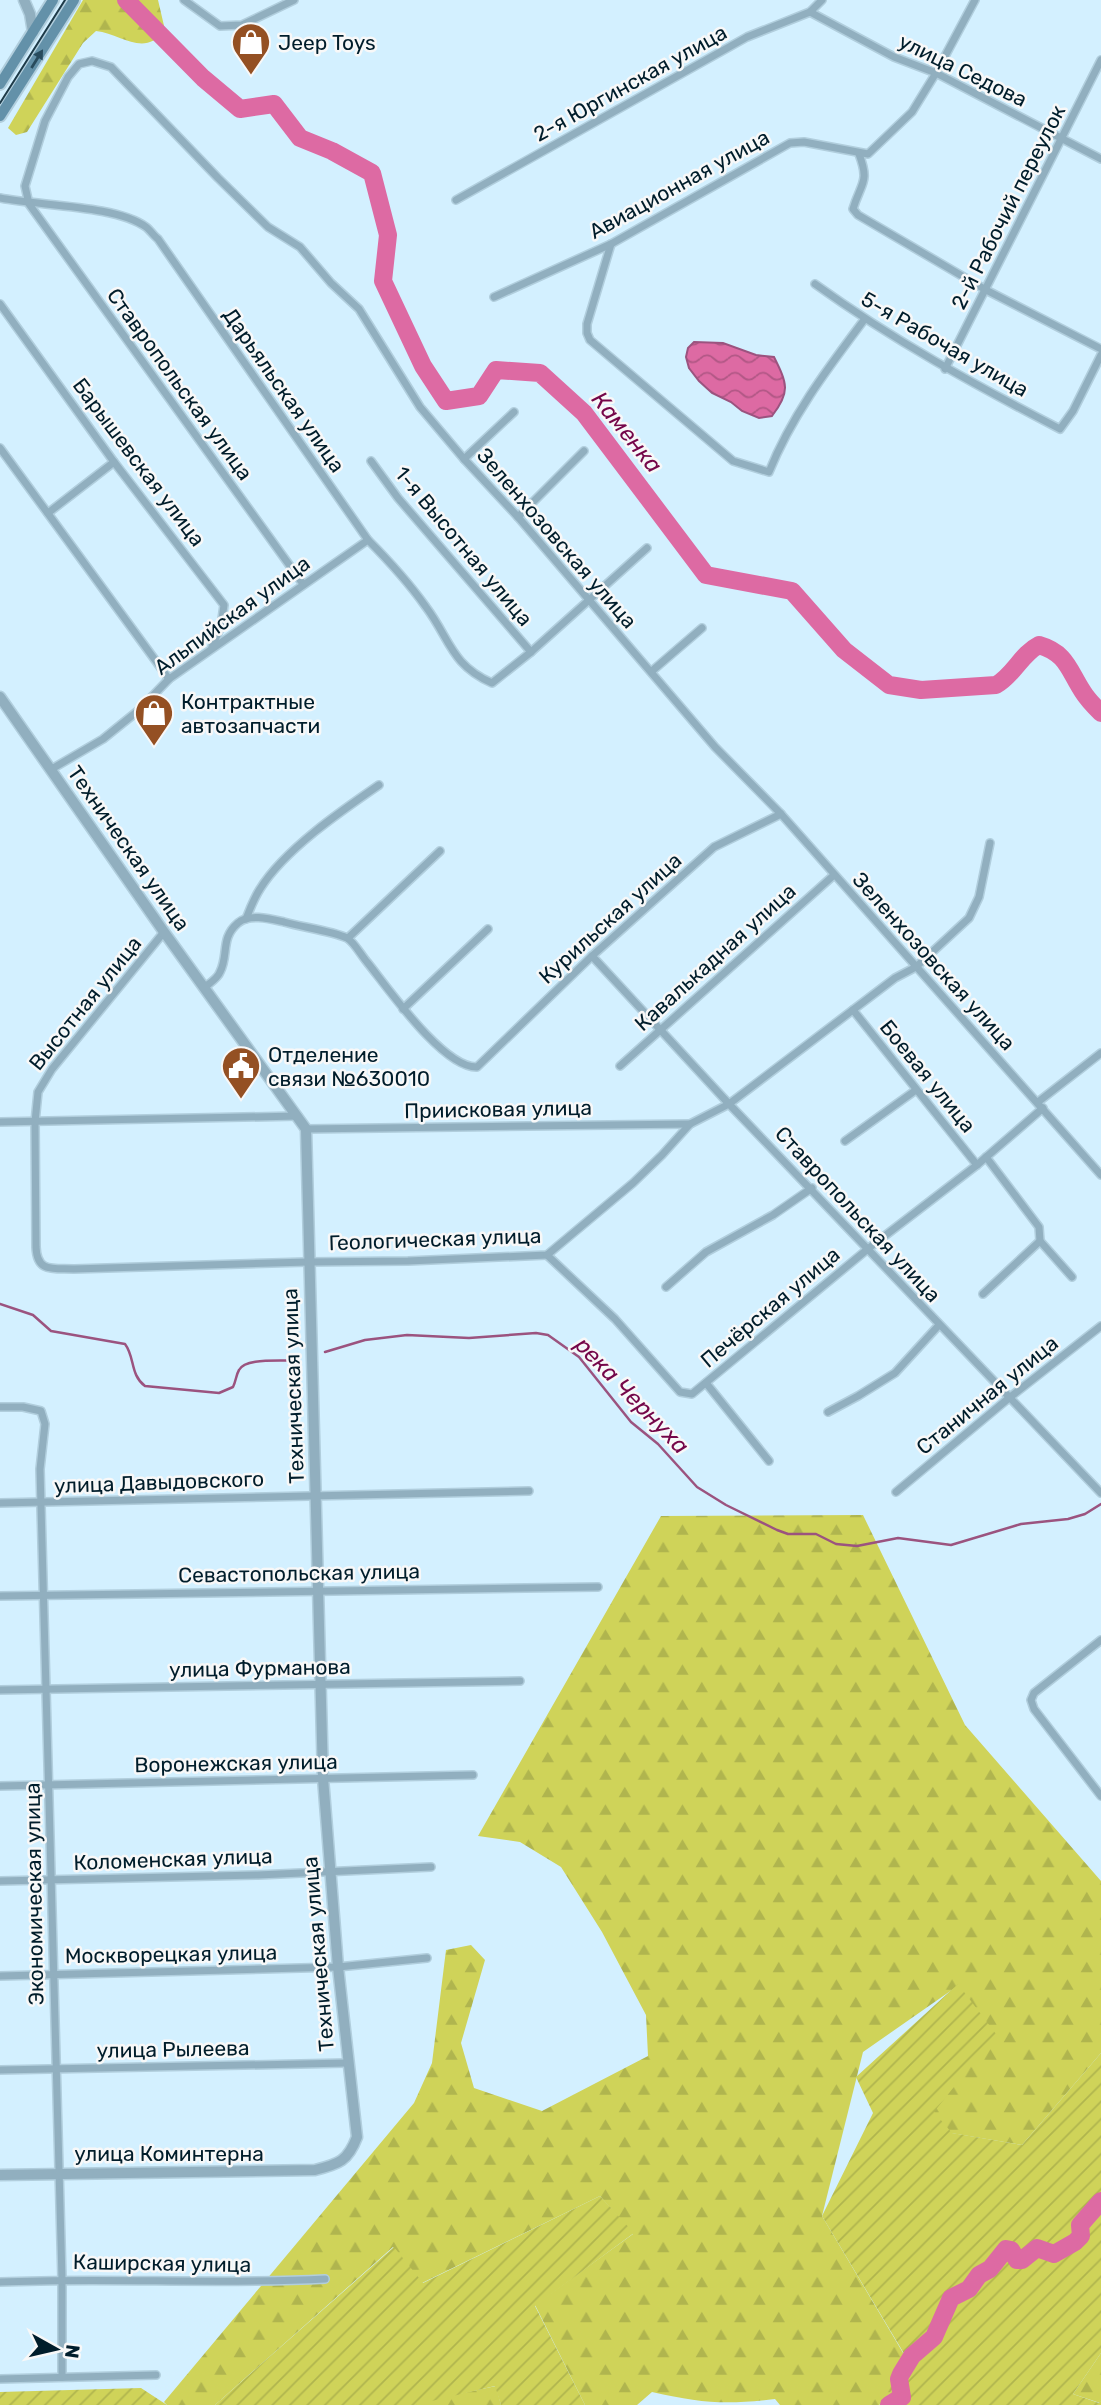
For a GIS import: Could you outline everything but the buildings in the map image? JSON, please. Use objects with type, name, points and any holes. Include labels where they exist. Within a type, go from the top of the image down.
[{"type":"main road","points":[[0,84],[52,0]]},
{"type":"main road","points":[[0,116],[74,0]]},
{"type":"street","points":[[24,0],[33,32]]},
{"type":"street","points":[[184,0],[220,26],[242,25],[294,0]]},
{"type":"street","name":"2-я Юргинская улица","points":[[456,200],[747,37],[810,12],[822,0]]},
{"type":"street","points":[[975,0],[912,112],[876,148],[868,154],[859,154],[866,172],[853,209],[858,215],[986,290],[1101,349]]},
{"type":"street","name":"улица Седова","points":[[810,12],[894,57],[936,73],[1101,159]]},
{"type":"street","name":"2-й Рабочий переулок","points":[[945,369],[1101,60]]},
{"type":"street","name":"Зеленхозовская улица","points":[[29,204],[25,186],[45,121],[68,77],[79,65],[92,61],[111,67],[268,227],[299,247],[359,309],[420,407],[464,459],[518,517],[715,747],[781,814],[1101,1175]]},
{"type":"street","name":"Авиационная улица","points":[[494,297],[611,244],[790,143],[804,142],[859,154]]},
{"type":"street","name":"Дарьяльская улица","points":[[0,198],[29,204],[98,210],[146,227],[158,239],[368,540],[400,573],[426,607],[446,636],[454,656],[476,676],[492,683],[531,652]]},
{"type":"street","name":"Ставропольская улица","points":[[29,204],[303,584]]},
{"type":"street","points":[[611,244],[587,324],[590,340],[733,461],[769,472],[780,445],[813,388],[864,320]]},
{"type":"street","name":"5-я Рабочая улица","points":[[815,284],[864,320],[945,369],[1060,429],[1073,411],[1101,355]]},
{"type":"street","name":"Барышевская улица","points":[[0,304],[114,462],[224,606],[221,626],[212,647]]},
{"type":"street","points":[[464,459],[514,412]]},
{"type":"street","points":[[0,448],[169,679]]},
{"type":"street","points":[[518,517],[584,451]]},
{"type":"street","name":"1-я Высотная улица","points":[[371,461],[398,498],[531,652]]},
{"type":"street","points":[[48,513],[114,462]]},
{"type":"street","name":"Альпийская улица","points":[[50,770],[103,739],[139,710],[169,679],[368,540]]},
{"type":"street","points":[[531,652],[647,548]]},
{"type":"street","points":[[652,671],[702,628]]},
{"type":"street","name":"Техническая улица","points":[[0,697],[306,1129],[323,1778],[329,1872],[356,2137],[351,2151],[338,2164]]},
{"type":"street","points":[[246,919],[260,889],[279,866],[330,819],[379,785]]},
{"type":"street","name":"Курильская улица","points":[[403,1009],[431,1039],[458,1062],[468,1067],[477,1067],[592,956],[714,847],[781,814]]},
{"type":"street","name":"Геологическая улица","points":[[40,1265],[46,1268],[74,1269],[547,1255],[633,1183],[690,1124],[729,1104],[895,978],[916,967],[969,918],[976,907],[990,843]]},
{"type":"street","points":[[348,939],[440,851]]},
{"type":"street","name":"Кавалькадная улица","points":[[620,1066],[834,875]]},
{"type":"street","points":[[205,987],[220,974],[224,946],[238,923],[246,919],[268,918],[348,939],[403,1009],[488,929]]},
{"type":"street","name":"Высотная улица","points":[[40,1265],[36,1258],[35,1122],[38,1092],[43,1081],[164,932]]},
{"type":"street","name":"Ставропольская улица","points":[[592,956],[729,1104],[1101,1493]]},
{"type":"street","name":"Боевая улица","points":[[853,1010],[977,1165]]},
{"type":"street","name":"Печёрская улица","points":[[547,1255],[615,1319],[680,1392],[692,1394],[869,1248],[977,1165],[1040,1105],[1101,1054]]},
{"type":"street","points":[[845,1141],[916,1090]]},
{"type":"street","points":[[0,1122],[298,1116]]},
{"type":"street","name":"Приисковая улица","points":[[306,1129],[690,1124]]},
{"type":"street","name":"Боевая улица","points":[[986,1157],[1039,1227],[1040,1241],[1072,1278]]},
{"type":"street","points":[[666,1287],[706,1252],[773,1215],[812,1188]]},
{"type":"street","points":[[983,1294],[1040,1241]]},
{"type":"street","points":[[828,1412],[895,1373],[939,1325]]},
{"type":"street","name":"Станичная улица","points":[[897,1492],[1009,1398],[1101,1326]]},
{"type":"street","points":[[706,1383],[769,1461]]},
{"type":"street","name":"Экономическая улица","points":[[0,1407],[41,1410],[45,1424],[40,1469],[62,2279],[62,2378]]},
{"type":"street","name":"улица Давыдовского","points":[[0,1503],[529,1491]]},
{"type":"street","name":"Севастопольская улица","points":[[0,1596],[598,1587]]},
{"type":"street","points":[[1100,1792],[1034,1709],[1031,1700],[1034,1693],[1101,1640]]},
{"type":"street","name":"улица Фурманова","points":[[0,1690],[520,1681]]},
{"type":"street","name":"Воронежская улица","points":[[0,1786],[473,1775]]},
{"type":"street","name":"Коломенская улица","points":[[0,1881],[431,1867]]},
{"type":"street","name":"Москворецкая улица","points":[[0,1976],[338,1967],[427,1958]]},
{"type":"street","name":"улица Рылеева","points":[[0,2070],[347,2063]]},
{"type":"street","name":"улица Коминтерна","points":[[0,2175],[268,2172],[315,2169],[338,2164]]},
{"type":"street","name":"Каширская улица","points":[[0,2282],[62,2279],[325,2279]]},
{"type":"street","points":[[0,2379],[156,2375]]},
{"type":"green space","points":[[83,0],[158,0],[165,30],[157,38],[141,43],[96,31],[83,43],[27,132],[16,135],[8,128]]},
{"type":"green space","points":[[863,1515],[965,1725],[1101,1881],[1101,2053],[1022,2145],[921,2128],[959,1985],[863,2052],[822,2216],[912,2368],[879,2405],[780,2405],[775,2399],[713,2402],[652,2392],[637,2405],[585,2405],[535,2305],[633,2234],[600,2196],[422,2283],[393,2247],[215,2405],[167,2405],[164,2402],[414,2103],[432,2063],[446,1950],[471,1945],[485,1960],[461,2043],[474,2088],[542,2111],[648,2056],[646,2015],[602,1932],[561,1867],[520,1842],[478,1836],[661,1516]]},
{"type":"green space","points":[[958,1984],[996,2034],[934,2112],[952,2133],[1022,2145],[1101,2053],[1101,2353],[1073,2394],[1099,2403],[1101,2401],[1101,2405],[879,2405],[912,2367],[822,2216],[873,2113],[856,2077]]},
{"type":"green space","points":[[600,2196],[634,2233],[535,2306],[585,2405],[501,2405],[495,2386],[415,2405],[215,2405],[394,2247],[423,2283]]},
{"type":"green space","points":[[1101,2353],[1101,2401],[1100,2403],[1073,2394]]},
{"type":"green space","points":[[496,2386],[501,2405],[415,2405],[416,2403]]},
{"type":"green space","points":[[141,2388],[167,2405],[0,2405],[0,2392]]},
{"type":"water","points":[[694,342],[723,343],[756,355],[774,357],[785,387],[782,400],[772,416],[759,418],[742,411],[712,393],[699,381],[689,368],[686,357],[688,348]]},
{"type":"waterway","name":"Каменка","points":[[126,0],[203,78],[240,109],[274,104],[300,138],[332,151],[372,173],[388,235],[383,281],[423,366],[446,401],[479,396],[496,370],[540,373],[584,413],[706,575],[792,591],[844,650],[889,685],[921,690],[996,685],[1039,645],[1062,658],[1085,695],[1101,713]]},
{"type":"waterway","name":"река Чернуха","points":[[0,1304],[33,1315],[51,1331],[125,1344],[137,1377],[145,1386],[219,1393],[233,1387],[239,1370],[249,1363],[296,1360]]},
{"type":"waterway","name":"река Чернуха","points":[[325,1352],[365,1340],[407,1335],[469,1338],[536,1333],[548,1335],[579,1357],[631,1422],[658,1444],[697,1487],[726,1505],[777,1530],[788,1534],[816,1534],[836,1544],[857,1546],[898,1538],[951,1545],[1021,1524],[1068,1519],[1085,1514],[1101,1504]]},
{"type":"waterway","points":[[889,2405],[902,2397],[899,2379],[901,2374],[912,2356],[934,2337],[951,2298],[969,2289],[979,2275],[990,2269],[1006,2249],[1011,2250],[1017,2260],[1022,2260],[1037,2248],[1054,2254],[1075,2242],[1081,2236],[1080,2225],[1101,2201]]},
{"type":"tram line","points":[[0,103],[65,0]]},
{"type":"place","name":"Jeep Toys","points":[[251,76]]},
{"type":"place","name":"Контрактные автозапчасти","points":[[154,747]]},
{"type":"place","name":"Отделение связи №630010","points":[[241,1100]]}]
